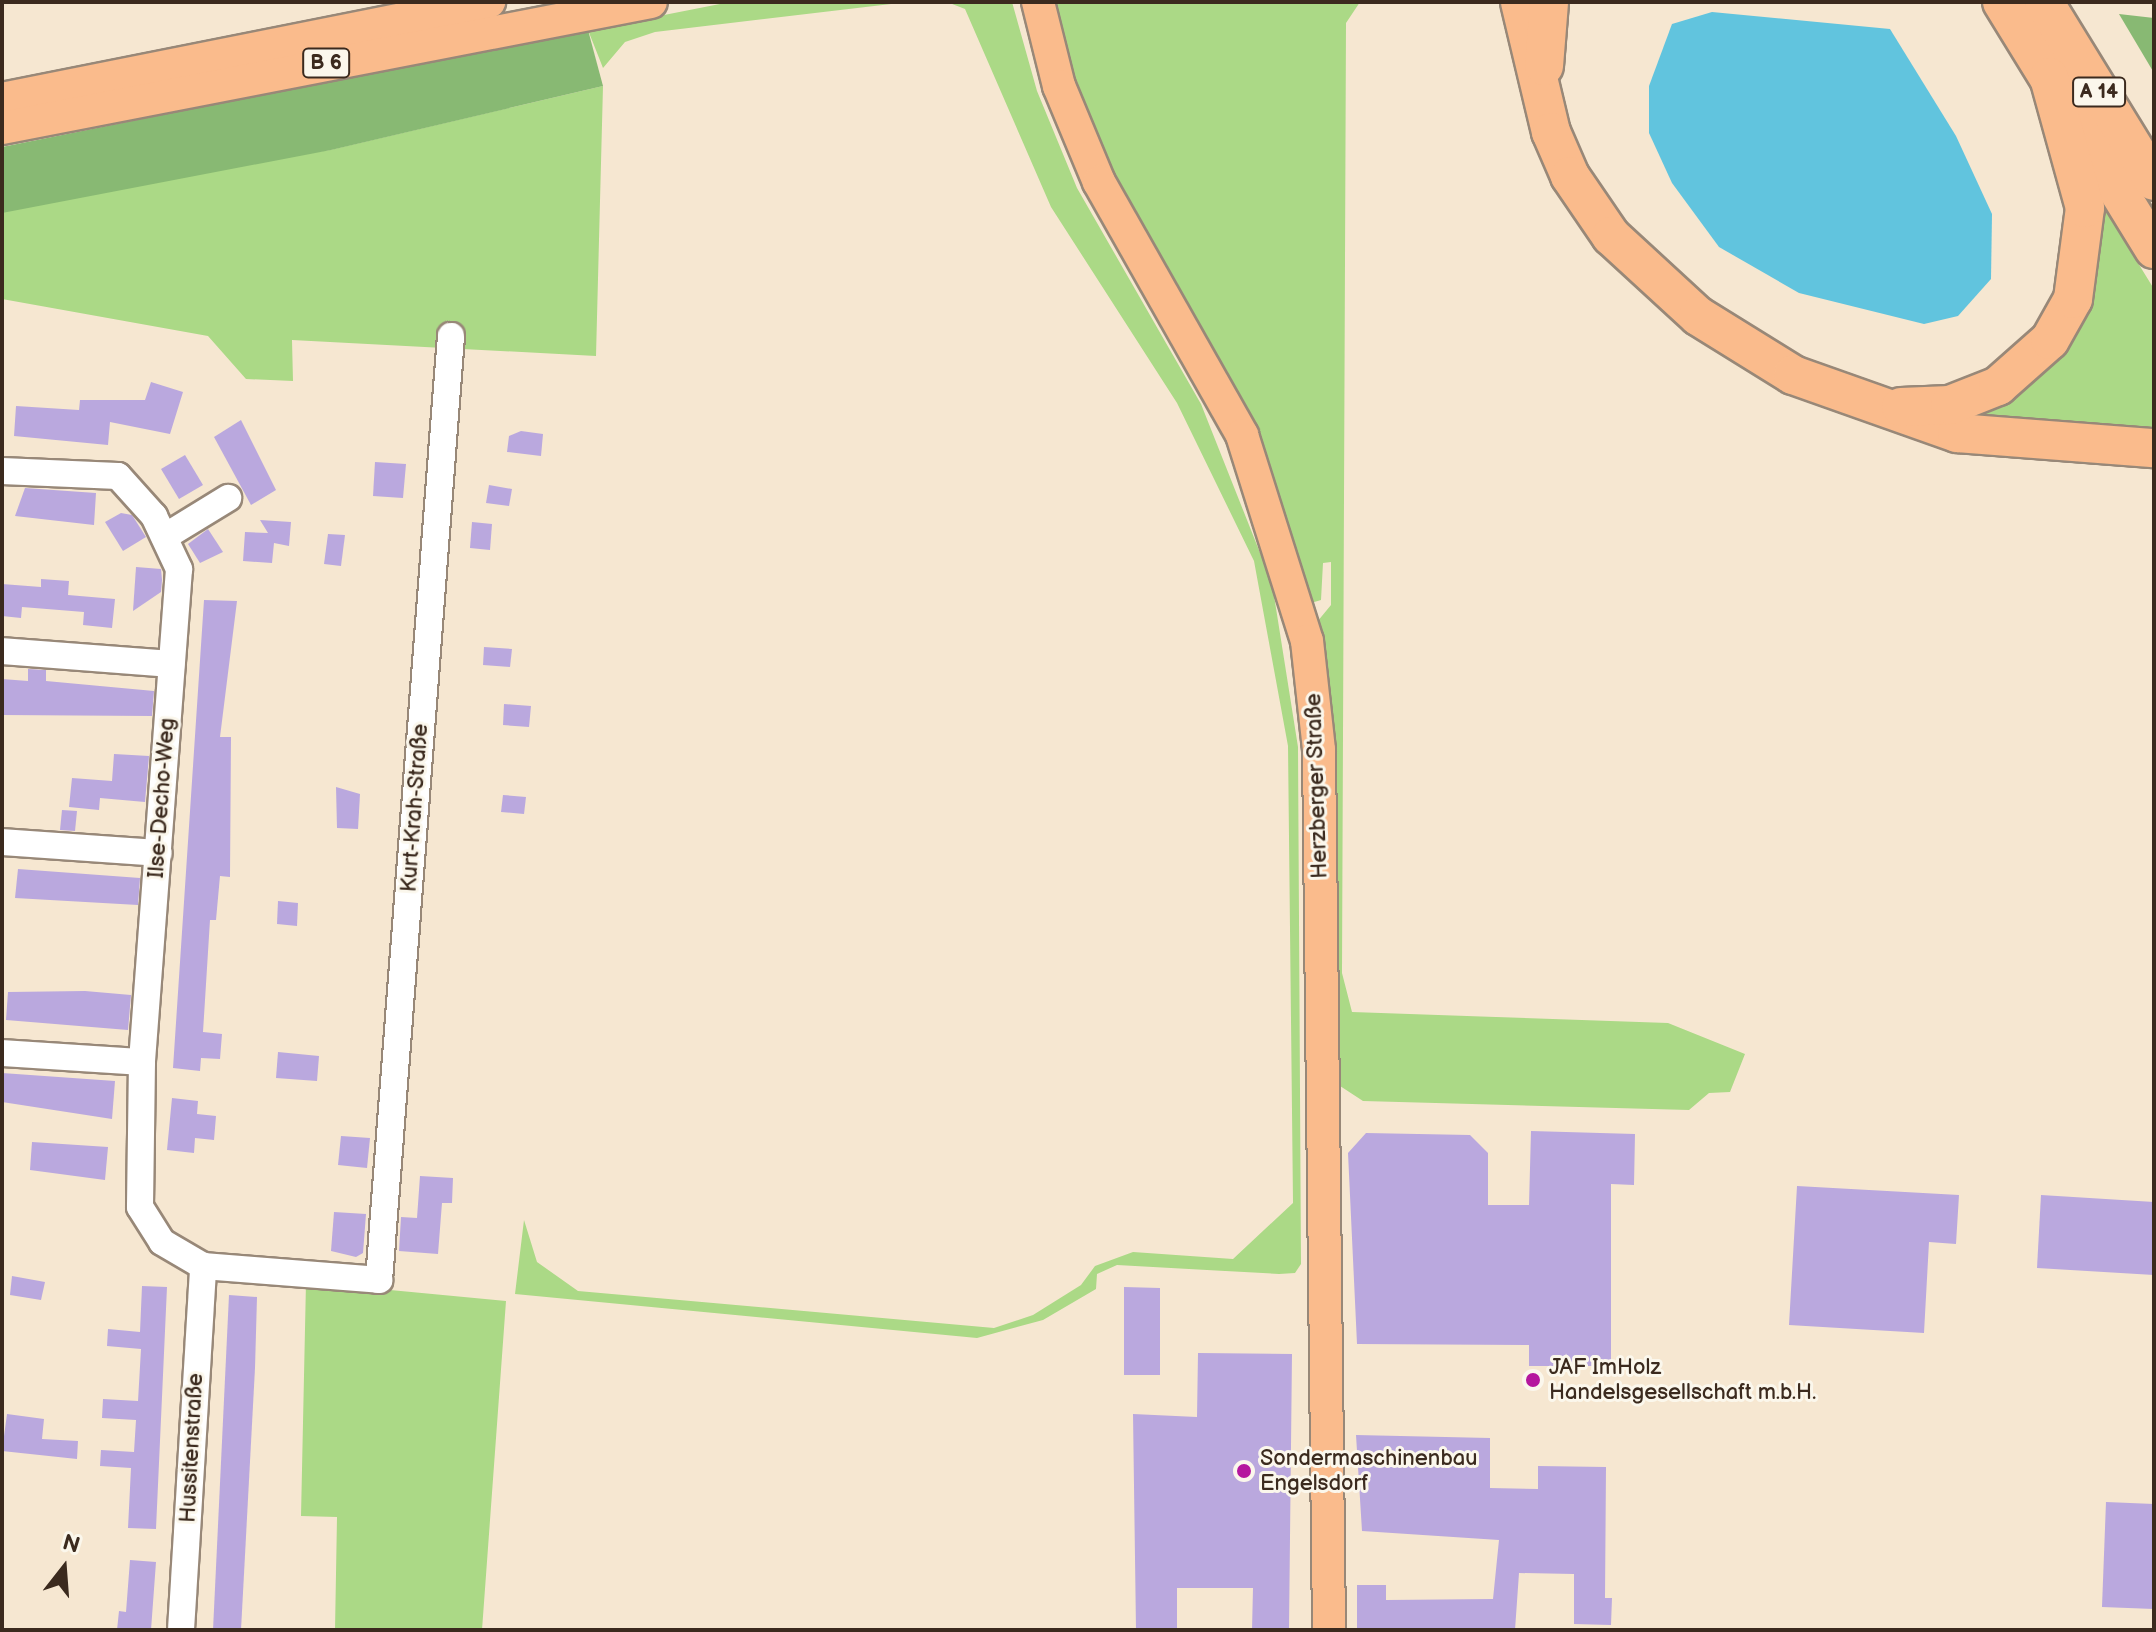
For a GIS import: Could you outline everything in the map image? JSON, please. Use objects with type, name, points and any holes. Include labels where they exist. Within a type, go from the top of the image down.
[{"type":"highway","points":[[1520,2],[1541,88],[1570,176],[1639,265],[1759,358],[1882,406],[1989,438],[2154,448]]},
{"type":"highway","points":[[1541,88],[1549,2]]},
{"type":"highway","name":"A 14","points":[[2002,2],[2154,249]]},
{"type":"highway","name":"A 14","points":[[2044,2],[2154,181]]},
{"type":"highway","points":[[1882,406],[1934,407],[1981,395],[2033,359],[2065,318],[2083,264],[2085,208],[2049,77]]},
{"type":"main road","name":"B 6","points":[[2,99],[489,2]]},
{"type":"main road","name":"B 6","points":[[2,128],[651,2]]},
{"type":"main road","name":"Herzberger Straße","points":[[1038,2],[1059,86],[1099,182],[1242,435],[1307,641],[1319,750],[1329,1630]]},
{"type":"street","name":"Kurt-Krah-Straße","points":[[203,1266],[379,1280],[451,336]]},
{"type":"street","name":"Ilse-Decho-Weg","points":[[2,471],[118,476],[166,536],[179,569],[142,1062],[140,1207],[162,1242],[203,1266]]},
{"type":"street","points":[[166,536],[228,498]]},
{"type":"street","points":[[2,651],[172,664]]},
{"type":"street","points":[[2,842],[159,853]]},
{"type":"street","points":[[2,1053],[142,1062]]},
{"type":"street","name":"Hussitenstraße","points":[[181,1630],[203,1266]]},
{"type":"green space","points":[[730,2],[908,2],[655,32],[625,42],[603,68],[588,30]]},
{"type":"green space","points":[[947,2],[1012,2],[1037,91],[1077,188],[1201,404],[1272,583],[1298,747],[1301,1264],[1295,1273],[1279,1274],[1117,1265],[1097,1274],[1096,1289],[1043,1320],[977,1338],[515,1294],[524,1220],[537,1262],[578,1291],[994,1328],[1033,1315],[1081,1285],[1095,1266],[1133,1252],[1233,1259],[1293,1203],[1288,746],[1254,561],[1177,403],[1051,207],[965,9]]},
{"type":"green space","points":[[1045,2],[1360,2],[1346,23],[1342,973],[1352,1012],[1668,1023],[1745,1054],[1730,1092],[1709,1093],[1689,1110],[1363,1101],[1337,1084],[1317,622],[1331,605],[1331,562],[1323,563],[1321,600],[1311,603],[1118,197]]},
{"type":"green space","points":[[2119,14],[2154,18],[2154,73]]},
{"type":"green space","points":[[588,30],[603,86],[331,150],[2,213],[2,147]]},
{"type":"green space","points":[[603,86],[596,356],[292,340],[293,381],[246,379],[208,336],[2,299],[2,198],[330,150]]},
{"type":"green space","points":[[2101,203],[2154,289],[2154,439],[1931,413],[2006,391]]},
{"type":"green space","points":[[306,1282],[506,1301],[482,1630],[335,1630],[337,1517],[301,1516]]},
{"type":"water","points":[[1712,12],[1890,29],[1956,136],[1992,214],[1991,279],[1958,316],[1924,324],[1799,293],[1719,247],[1672,183],[1649,133],[1649,86],[1672,24]]},
{"type":"building","points":[[151,382],[183,392],[170,434],[110,422],[108,445],[14,436],[16,406],[79,410],[80,400],[145,400]]},
{"type":"building","points":[[241,420],[276,490],[251,505],[214,437]]},
{"type":"building","points":[[521,431],[543,434],[541,456],[507,452],[509,436]]},
{"type":"building","points":[[185,455],[203,485],[179,499],[161,469]]},
{"type":"building","points":[[375,462],[406,464],[403,498],[373,496]]},
{"type":"building","points":[[489,485],[512,489],[509,506],[486,503]]},
{"type":"building","points":[[25,488],[96,493],[94,525],[15,516]]},
{"type":"building","points":[[121,513],[132,515],[146,537],[123,551],[105,522]]},
{"type":"building","points":[[260,520],[291,522],[289,546],[274,543],[272,563],[243,561],[245,532],[268,533]]},
{"type":"building","points":[[472,522],[492,524],[490,550],[470,548]]},
{"type":"building","points":[[208,529],[223,552],[200,563],[188,544]]},
{"type":"building","points":[[328,534],[345,535],[341,566],[324,564]]},
{"type":"building","points":[[136,567],[161,569],[162,580],[161,592],[133,611]]},
{"type":"building","points":[[41,579],[69,581],[68,595],[115,599],[112,628],[83,625],[84,612],[22,607],[21,618],[2,616],[2,584],[41,587]]},
{"type":"building","points":[[204,600],[237,601],[220,737],[231,737],[230,877],[220,876],[216,920],[210,920],[203,1032],[222,1034],[220,1059],[201,1058],[200,1071],[173,1068]]},
{"type":"building","points":[[484,647],[512,649],[510,667],[483,665]]},
{"type":"building","points":[[28,669],[46,670],[46,681],[154,691],[152,716],[2,715],[2,679],[28,681]]},
{"type":"building","points":[[504,704],[531,706],[529,727],[503,725]]},
{"type":"building","points":[[114,754],[149,756],[145,802],[100,798],[99,810],[69,807],[72,778],[112,781]]},
{"type":"building","points":[[336,787],[360,794],[358,829],[337,828]]},
{"type":"building","points":[[503,795],[526,797],[524,814],[501,812]]},
{"type":"building","points":[[62,810],[77,811],[75,831],[60,830]]},
{"type":"building","points":[[18,869],[140,878],[138,905],[15,898]]},
{"type":"building","points":[[278,901],[298,903],[297,926],[277,924]]},
{"type":"building","points":[[85,991],[131,995],[128,1030],[6,1020],[8,992]]},
{"type":"building","points":[[278,1052],[319,1056],[317,1081],[276,1078]]},
{"type":"building","points":[[2,1073],[115,1081],[112,1119],[2,1102]]},
{"type":"building","points":[[172,1098],[198,1101],[197,1114],[216,1116],[214,1140],[195,1138],[194,1153],[167,1150]]},
{"type":"building","points":[[1531,1131],[1635,1134],[1634,1185],[1611,1184],[1611,1366],[1529,1366],[1529,1345],[1357,1344],[1348,1153],[1366,1133],[1470,1135],[1488,1153],[1488,1205],[1529,1205]]},
{"type":"building","points":[[341,1136],[370,1138],[367,1168],[338,1165]]},
{"type":"building","points":[[32,1142],[108,1147],[105,1180],[30,1170]]},
{"type":"building","points":[[420,1176],[453,1178],[452,1203],[442,1203],[438,1254],[399,1251],[401,1217],[417,1218]]},
{"type":"building","points":[[1797,1186],[1959,1195],[1956,1244],[1929,1242],[1924,1333],[1789,1325]]},
{"type":"building","points":[[2041,1195],[2154,1202],[2154,1275],[2037,1268]]},
{"type":"building","points":[[334,1212],[366,1214],[363,1253],[356,1257],[331,1251]]},
{"type":"building","points":[[12,1276],[45,1282],[41,1300],[10,1295]]},
{"type":"building","points":[[142,1286],[167,1287],[156,1529],[128,1528],[131,1468],[100,1466],[101,1450],[134,1452],[136,1420],[102,1418],[103,1399],[138,1401],[141,1349],[107,1346],[108,1329],[140,1332]]},
{"type":"building","points":[[1124,1287],[1160,1288],[1160,1375],[1124,1375]]},
{"type":"building","points":[[229,1295],[257,1297],[255,1368],[241,1630],[213,1630]]},
{"type":"building","name":"Sondermaschinenbau Engelsdorf","points":[[1198,1353],[1292,1354],[1289,1630],[1252,1630],[1253,1588],[1177,1588],[1177,1630],[1136,1630],[1133,1414],[1197,1417]]},
{"type":"building","points":[[7,1414],[44,1419],[42,1439],[78,1441],[77,1459],[2,1451]]},
{"type":"building","points":[[1356,1435],[1490,1438],[1490,1488],[1538,1489],[1538,1466],[1606,1467],[1605,1598],[1612,1598],[1611,1625],[1574,1624],[1574,1574],[1519,1573],[1515,1630],[1357,1630],[1357,1585],[1386,1585],[1386,1600],[1493,1599],[1499,1540],[1362,1531]]},
{"type":"building","points":[[2106,1502],[2154,1504],[2154,1609],[2102,1607]]},
{"type":"building","points":[[130,1560],[156,1562],[151,1630],[117,1630],[119,1611],[126,1612]]},
{"type":"place","name":"JAF ImHolz Handelsgesellschaft m.b.H.","points":[[1533,1380]]},
{"type":"place","name":"Sondermaschinenbau Engelsdorf","points":[[1244,1471]]}]
